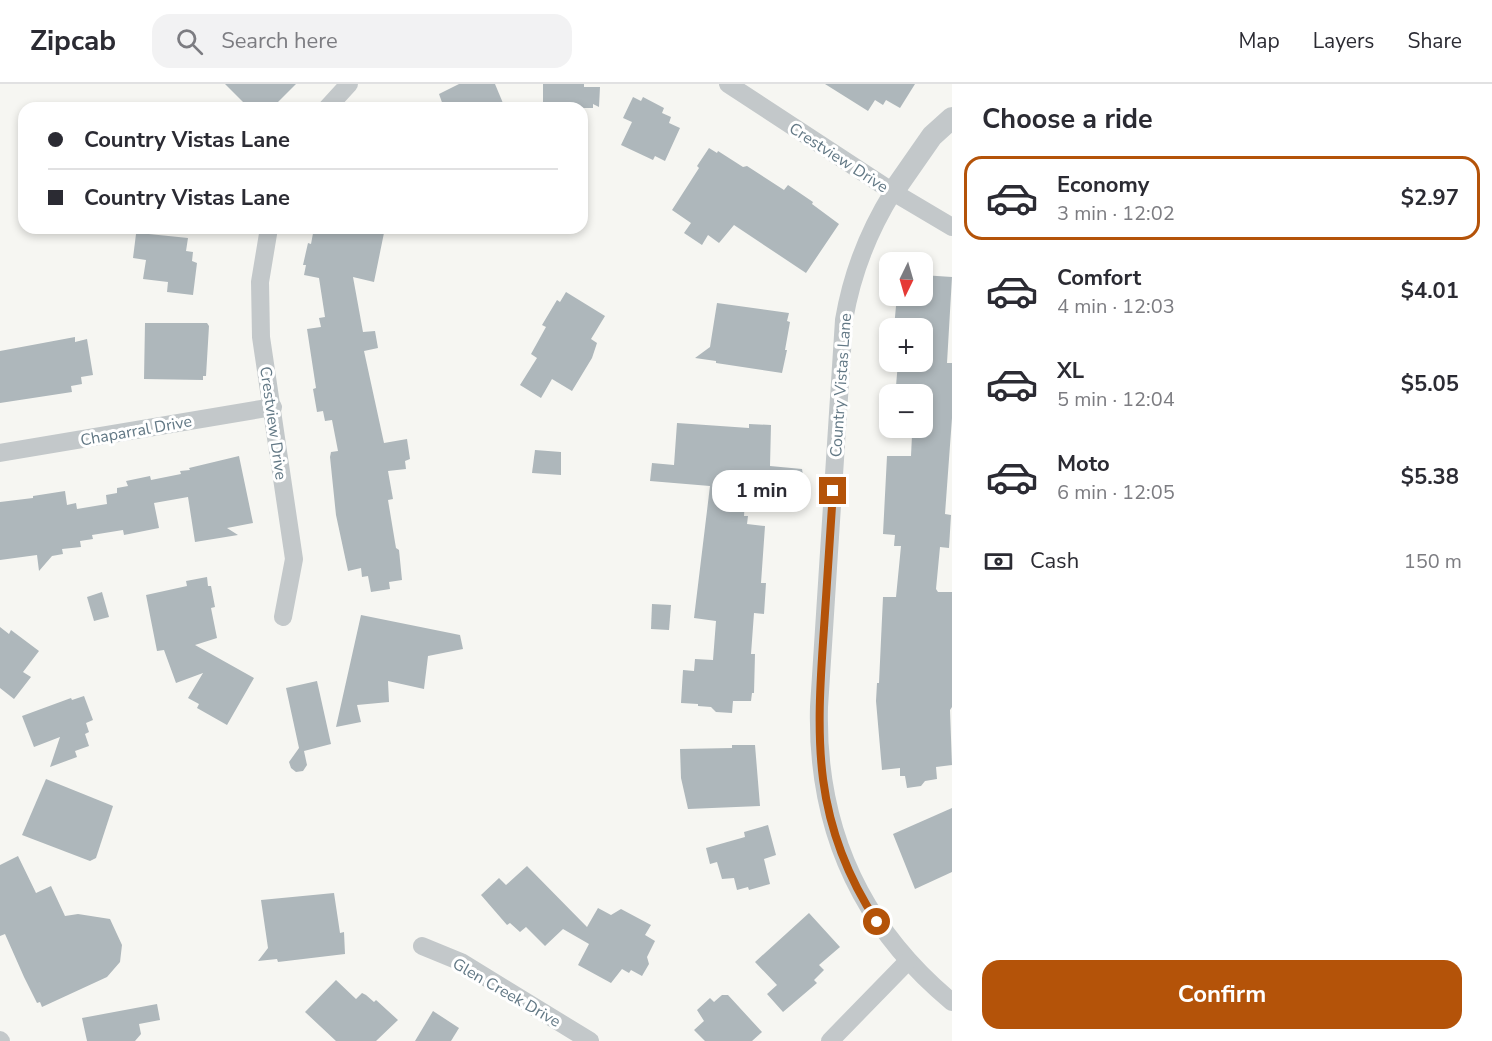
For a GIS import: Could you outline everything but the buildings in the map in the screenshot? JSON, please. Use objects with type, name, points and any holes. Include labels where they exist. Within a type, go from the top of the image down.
[{"type":"street","points":[[332,102],[349,84]]},
{"type":"street","name":"Crestview Drive","points":[[728,84],[893,192],[952,227]]},
{"type":"street","name":"Country Vistas Lane","points":[[952,118],[932,136],[893,192],[864,245],[848,294],[844,320],[818,733],[823,785],[840,848],[868,908],[908,961],[952,1002]]},
{"type":"street","name":"Crestview Drive","points":[[266,234],[259,306],[261,337],[294,559],[282,617]]},
{"type":"street","name":"Chaparral Drive","points":[[0,453],[273,407]]},
{"type":"street","name":"Glen Creek Drive","points":[[422,946],[460,962],[591,1041]]},
{"type":"street","points":[[830,1041],[908,961]]},
{"type":"route","points":[[833,491],[819,707],[819,759],[830,817],[840,848],[852,879],[877,922]]}]
